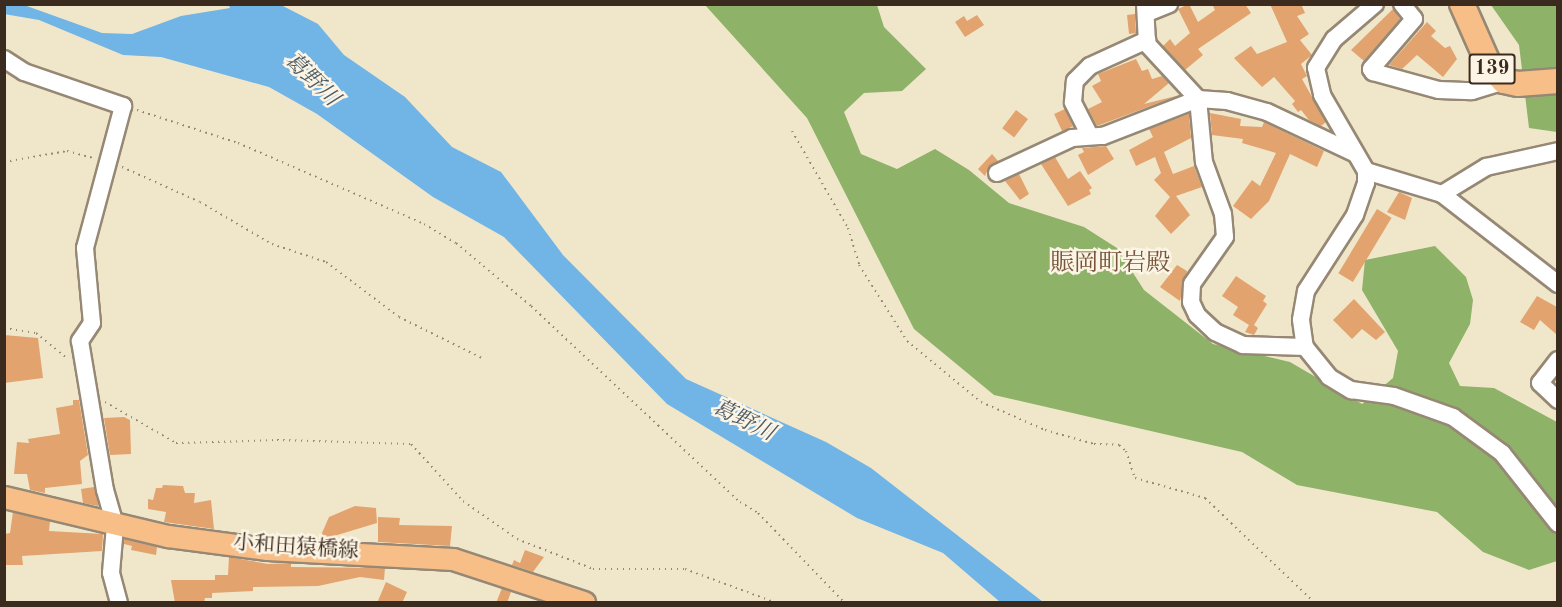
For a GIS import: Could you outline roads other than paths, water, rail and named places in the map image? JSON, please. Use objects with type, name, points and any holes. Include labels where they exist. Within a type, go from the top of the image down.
[{"type":"highway","name":"139","points":[[1462,4],[1489,64],[1504,81],[1557,81]]},
{"type":"main road","name":"小和田猿橋線","points":[[4,497],[116,526],[267,549],[453,559],[584,603]]},
{"type":"street","points":[[1169,4],[1146,9],[1147,40],[1198,99],[1204,162],[1223,214],[1226,237],[1192,284],[1191,302],[1201,322],[1244,345],[1305,347]]},
{"type":"street","points":[[1375,4],[1334,39],[1316,68],[1322,94],[1365,171],[1364,194],[1355,215],[1306,291],[1300,320],[1305,347],[1329,377],[1351,390],[1394,396],[1453,417],[1502,453],[1557,524]]},
{"type":"street","points":[[1402,4],[1414,19],[1371,69],[1373,72],[1439,90],[1472,91],[1504,81]]},
{"type":"street","points":[[1090,136],[1073,102],[1075,81],[1090,66],[1147,40]]},
{"type":"street","points":[[4,59],[24,72],[123,106],[86,248],[92,324],[80,341],[105,490],[116,526],[111,573],[119,603]]},
{"type":"street","points":[[997,172],[1041,150],[1090,136],[1103,136],[1198,99],[1227,101],[1267,112],[1356,154]]},
{"type":"street","points":[[1442,194],[1463,177],[1486,167],[1557,151]]},
{"type":"street","points":[[1365,171],[1442,194],[1557,284]]},
{"type":"street","points":[[1557,360],[1540,383],[1557,400]]},
{"type":"water","name":"葛野川","points":[[228,4],[281,5],[318,24],[344,55],[405,97],[452,147],[501,172],[563,255],[686,379],[826,442],[871,468],[1043,602],[1000,602],[943,553],[857,518],[667,404],[504,237],[433,197],[317,114],[269,87],[161,57],[123,55],[39,20],[4,14],[5,5],[24,5],[102,33],[132,34],[181,16],[230,8]]},
{"type":"district","name":"賑岡町岩殿","points":[[1110,265]]}]
